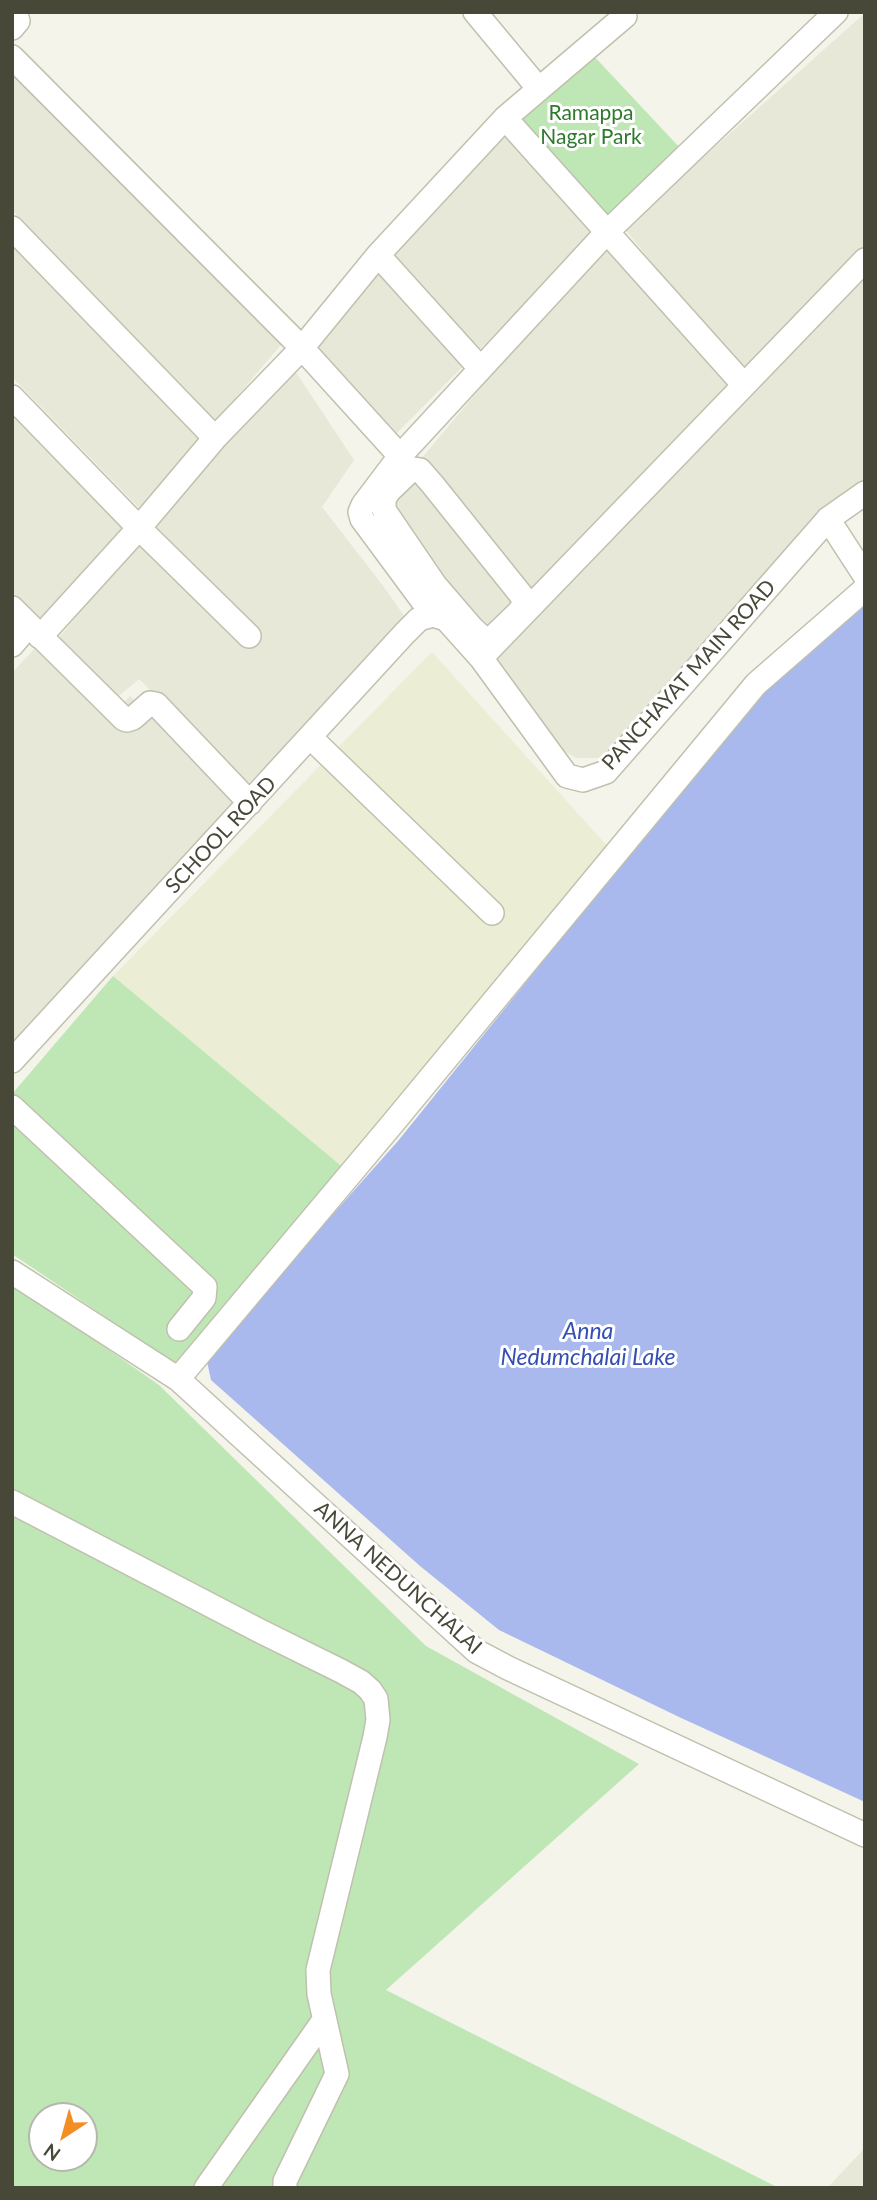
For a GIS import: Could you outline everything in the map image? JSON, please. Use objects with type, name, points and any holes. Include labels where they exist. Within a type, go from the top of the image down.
[{"type":"street","points":[[12,28],[18,20],[15,12]]},
{"type":"street","points":[[475,12],[539,89]]},
{"type":"street","points":[[431,599],[384,510],[384,499],[389,491],[412,469],[420,470],[433,485],[522,596],[524,604],[492,638],[485,640],[431,599],[362,519],[360,512],[363,505],[400,456],[607,232],[836,12]]},
{"type":"street","points":[[12,645],[35,631],[139,528],[215,438],[302,348],[378,255],[505,118],[626,13]]},
{"type":"street","points":[[12,57],[302,348],[400,456]]},
{"type":"street","points":[[505,118],[744,385]]},
{"type":"street","points":[[12,228],[215,438]]},
{"type":"street","points":[[378,255],[480,368]]},
{"type":"street","points":[[481,658],[865,260]]},
{"type":"street","points":[[12,397],[249,636]]},
{"type":"street","name":"PANCHAYAT MAIN ROAD","points":[[431,599],[481,658],[567,776],[583,780],[606,772],[828,519],[865,493]]},
{"type":"street","points":[[828,519],[865,576]]},
{"type":"street","points":[[178,1378],[756,684],[865,589]]},
{"type":"street","name":"SCHOOL ROAD","points":[[12,1062],[419,619],[431,599]]},
{"type":"street","points":[[12,608],[124,719],[133,718],[150,703],[156,704],[250,803]]},
{"type":"street","points":[[311,737],[492,913]]},
{"type":"street","points":[[12,1107],[205,1287],[204,1298],[179,1329]]},
{"type":"street","name":"ANNA NEDUNCHALAI","points":[[12,1272],[178,1378],[476,1651],[865,1835]]},
{"type":"street","points":[[12,1502],[341,1671],[361,1682],[376,1699],[378,1720],[375,1737],[318,1970],[319,1994],[337,2074],[285,2180],[285,2188]]},
{"type":"street","points":[[206,2188],[324,2020]]},
{"type":"shaded area","points":[[865,13],[865,251],[741,373],[624,228]]},
{"type":"shaded area","points":[[12,70],[286,339],[216,421],[12,210]]},
{"type":"shaded area","points":[[505,131],[599,229],[391,439],[309,345]]},
{"type":"shaded area","points":[[12,242],[202,443],[141,510],[12,377]]},
{"type":"shaded area","points":[[602,243],[734,384],[479,647],[379,509]]},
{"type":"shaded area","points":[[865,261],[865,486],[600,758],[576,758],[564,751],[479,660]]},
{"type":"shaded area","points":[[289,362],[354,460],[322,507],[411,626],[246,785],[139,679],[107,706],[50,649],[209,452]]},
{"type":"shaded area","points":[[12,402],[131,522],[33,625],[12,603]]},
{"type":"shaded area","points":[[38,645],[108,719],[130,696],[238,803],[12,1050],[12,673]]},
{"type":"shaded area","points":[[432,652],[610,849],[345,1169],[113,976]]},
{"type":"shaded area","points":[[865,2148],[865,2188],[827,2188]]},
{"type":"green space","name":"Ramappa Nagar Park","points":[[592,54],[681,149],[608,219],[518,118]]},
{"type":"green space","points":[[113,976],[345,1169],[177,1365],[12,1254],[12,1094]]},
{"type":"green space","points":[[12,1282],[159,1385],[426,1646],[639,1764],[386,1990],[779,2188],[12,2188]]},
{"type":"water","name":"Anna Nedumchalai Lake","points":[[865,601],[865,1802],[679,1717],[499,1630],[420,1566],[211,1380],[206,1357],[398,1141],[772,677]]}]
